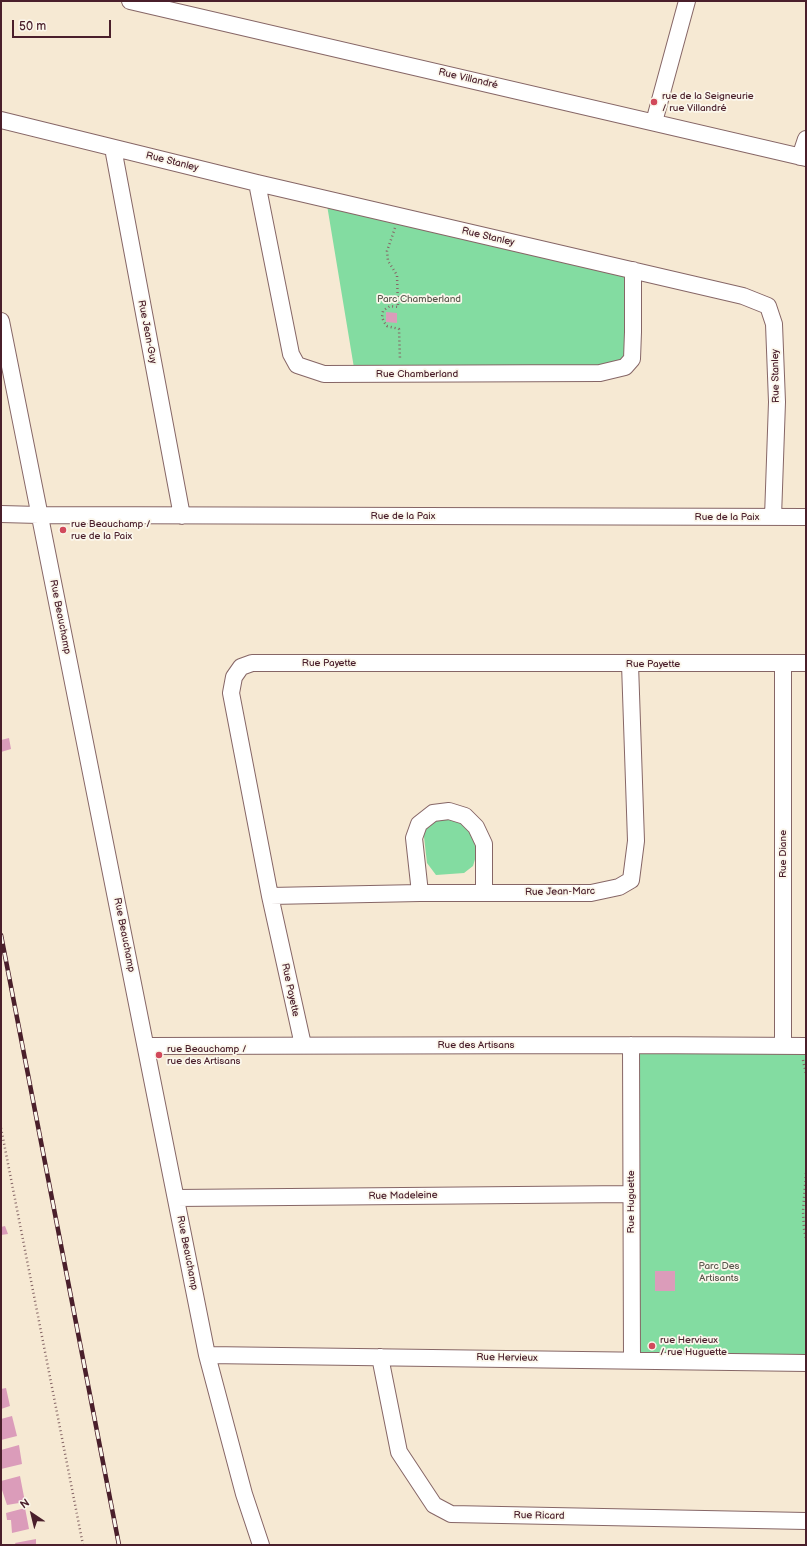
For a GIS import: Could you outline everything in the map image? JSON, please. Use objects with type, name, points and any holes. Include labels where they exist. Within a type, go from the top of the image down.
[{"type":"street","name":"Rue Villandré","points":[[130,1],[654,122],[803,158]]},
{"type":"street","points":[[654,122],[687,1]]},
{"type":"street","name":"Rue Stanley","points":[[1,120],[257,183],[743,296],[768,306],[774,324],[777,402],[773,517]]},
{"type":"street","points":[[803,158],[806,139]]},
{"type":"street","name":"Rue Jean-Guy","points":[[113,148],[182,516]]},
{"type":"street","name":"Rue Chamberland","points":[[257,183],[291,354],[297,365],[324,374],[600,373],[625,366],[632,359],[634,332],[633,270]]},
{"type":"street","name":"Rue Beauchamp","points":[[1,321],[207,1355],[244,1494],[261,1545]]},
{"type":"street","name":"Rue de la Paix","points":[[1,514],[39,516],[806,517]]},
{"type":"street","name":"Rue Payette","points":[[303,1045],[270,896],[231,693],[234,677],[241,667],[252,663],[806,664]]},
{"type":"street","name":"Rue Diane","points":[[783,663],[783,1044]]},
{"type":"street","name":"Rue Jean-Marc","points":[[270,896],[420,893],[591,893],[619,887],[631,880],[636,841],[630,664]]},
{"type":"street","points":[[420,893],[414,838],[419,824],[433,813],[449,811],[465,816],[476,827],[484,844],[484,893]]},
{"type":"street","name":"Rue des Artisans","points":[[146,1046],[783,1044],[806,1046]]},
{"type":"street","name":"Rue Huguette","points":[[631,1045],[632,1360]]},
{"type":"street","name":"Rue Madeleine","points":[[176,1198],[631,1194]]},
{"type":"street","name":"Rue Hervieux","points":[[207,1355],[806,1363]]},
{"type":"street","name":"Rue Ricard","points":[[380,1357],[399,1452],[434,1505],[452,1514],[806,1521]]},
{"type":"path","points":[[396,222],[387,252],[388,261],[397,275],[398,307],[390,306],[386,308],[383,311],[382,317],[387,326],[399,329],[400,374]]},
{"type":"path","points":[[1,1128],[83,1545]]},
{"type":"path","points":[[806,1173],[803,1211],[806,1239]]},
{"type":"green space","name":"Parc Chamberland","points":[[326,199],[633,271],[624,367],[355,374]]},
{"type":"green space","points":[[452,815],[473,827],[476,856],[473,866],[464,873],[436,875],[427,863],[423,828],[432,818]]},
{"type":"green space","name":"Parc Des Artisants","points":[[631,1045],[806,1045],[806,1363],[632,1361]]},
{"type":"building","points":[[386,312],[397,313],[397,323],[386,322]]},
{"type":"building","points":[[9,738],[11,749],[1,752],[1,740]]},
{"type":"building","points":[[5,1226],[8,1234],[1,1235],[1,1227]]},
{"type":"building","points":[[655,1271],[675,1271],[675,1291],[655,1291]]},
{"type":"building","points":[[6,1388],[10,1406],[1,1409],[1,1389]]},
{"type":"building","points":[[12,1416],[17,1436],[1,1440],[1,1419]]},
{"type":"building","points":[[19,1445],[22,1464],[1,1469],[1,1450]]},
{"type":"building","points":[[20,1476],[25,1502],[7,1505],[1,1487],[1,1481]]},
{"type":"building","points":[[25,1508],[29,1529],[12,1533],[11,1520],[7,1520],[6,1513]]},
{"type":"building","points":[[36,1539],[36,1545],[16,1545],[15,1543]]},
{"type":"railway","points":[[1,935],[119,1545]]},
{"type":"place","name":"rue de la Seigneurie / rue Villandré","points":[[654,102]]},
{"type":"place","name":"rue Beauchamp / rue de la Paix","points":[[63,530]]},
{"type":"place","name":"rue Beauchamp / rue des Artisans","points":[[159,1055]]},
{"type":"place","name":"rue Hervieux / rue Huguette","points":[[652,1346]]}]
